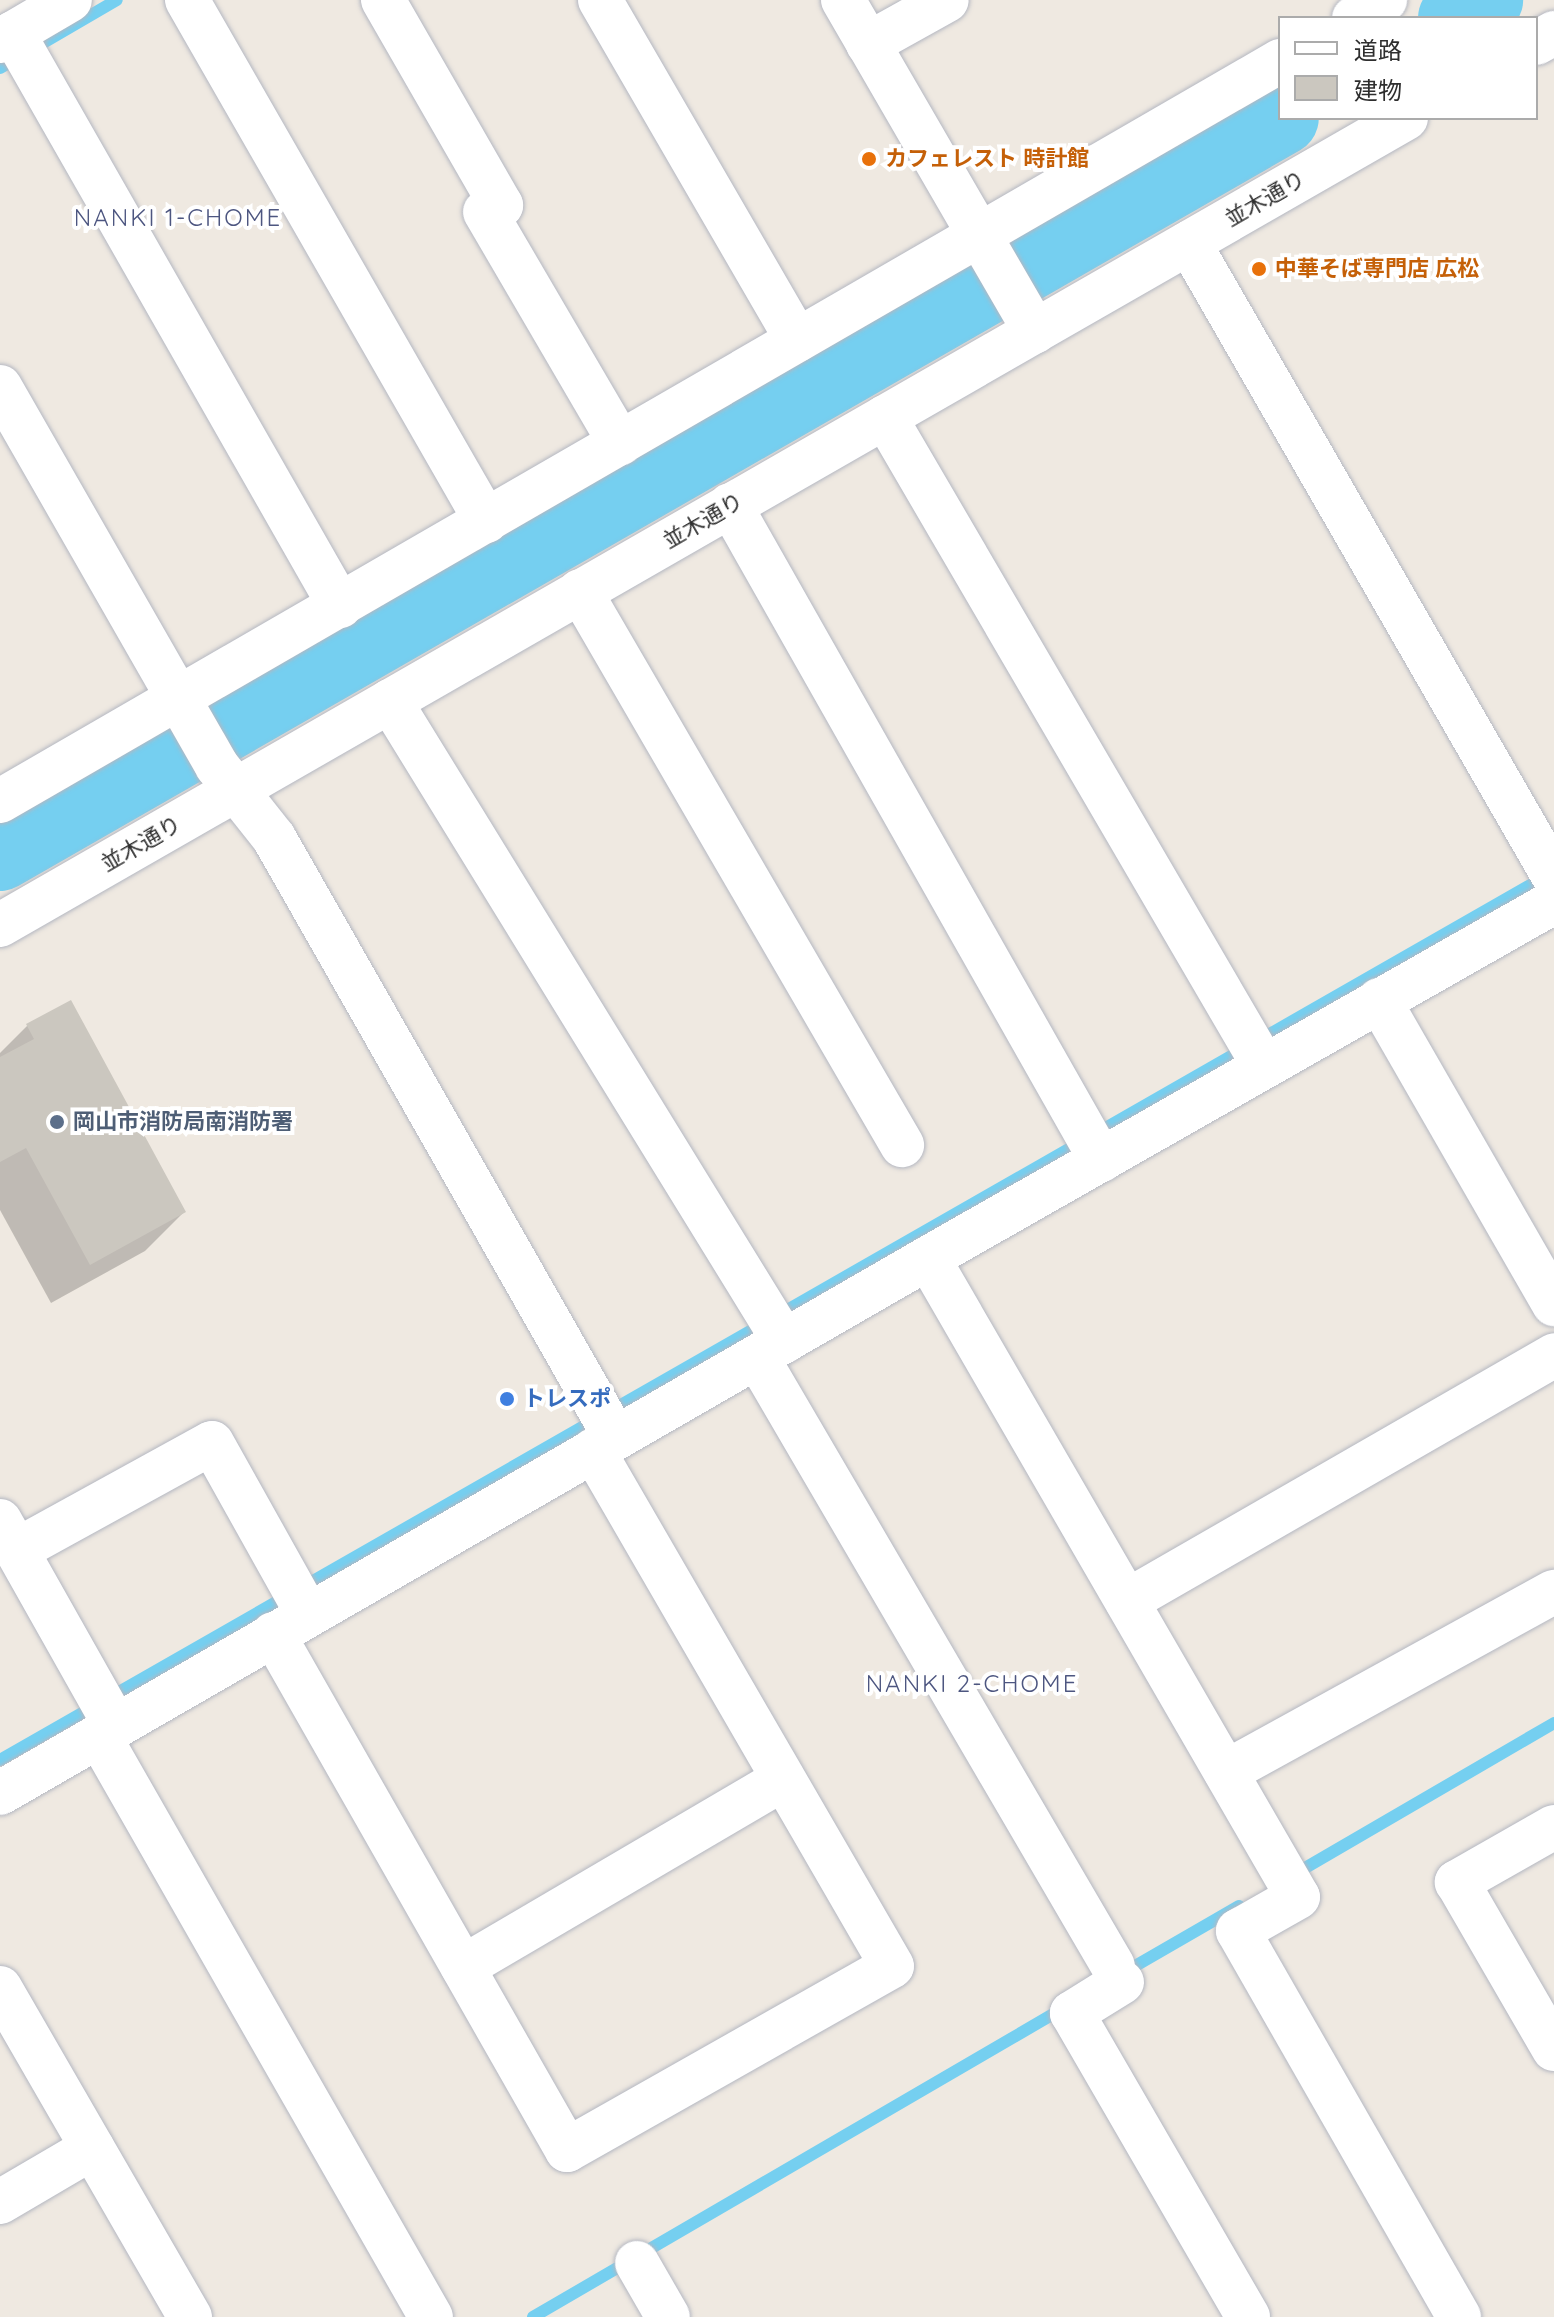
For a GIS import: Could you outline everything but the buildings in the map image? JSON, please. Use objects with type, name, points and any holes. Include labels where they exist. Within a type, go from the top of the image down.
[{"type":"street","points":[[70,0],[16,46],[340,606]]},
{"type":"street","points":[[187,0],[486,521]]},
{"type":"street","points":[[383,0],[501,205],[485,212],[620,443]]},
{"type":"street","points":[[600,0],[797,340]]},
{"type":"street","points":[[843,0],[1027,317]]},
{"type":"street","points":[[868,44],[947,0]]},
{"type":"street","points":[[1357,16],[1385,0]]},
{"type":"street","points":[[0,801],[183,706],[340,606],[797,340],[983,243],[1278,62]]},
{"type":"street","name":"並木通り","points":[[0,925],[226,778],[390,701],[885,417],[1027,317],[1189,243],[1403,120]]},
{"type":"street","points":[[1189,243],[1548,868]]},
{"type":"street","points":[[0,387],[16,451],[183,706],[226,778],[274,838],[603,1428],[783,1779],[892,1966],[567,2150],[463,1967],[212,1443],[9,1535],[431,2317]]},
{"type":"street","points":[[885,417],[1254,1051]]},
{"type":"street","points":[[730,505],[1093,1145]]},
{"type":"street","points":[[580,591],[902,1145]]},
{"type":"street","points":[[390,701],[771,1334],[1118,1974],[1072,2013],[1248,2317]]},
{"type":"street","points":[[0,1793],[105,1716],[771,1334],[928,1258],[1093,1145],[1254,1051],[1379,1000],[1554,902]]},
{"type":"street","points":[[1379,1000],[1554,1304]]},
{"type":"street","points":[[928,1258],[1298,1897],[1238,1931],[1459,2317]]},
{"type":"street","points":[[1127,1601],[1554,1355]]},
{"type":"street","points":[[1226,1772],[1554,1592]]},
{"type":"street","points":[[463,1967],[783,1779]]},
{"type":"street","points":[[1554,1827],[1457,1882],[1554,2049]]},
{"type":"street","points":[[0,1988],[190,2317]]},
{"type":"street","points":[[0,2202],[92,2148]]},
{"type":"street","points":[[637,2263],[668,2317]]},
{"type":"waterway","points":[[0,68],[117,0]]},
{"type":"waterway","points":[[1458,16],[1486,0]]},
{"type":"waterway","points":[[0,854],[1279,120]]},
{"type":"waterway","points":[[0,1760],[1546,876]]},
{"type":"waterway","points":[[1293,1875],[1554,1723]]},
{"type":"waterway","points":[[1123,1973],[1239,1906]]},
{"type":"waterway","points":[[533,2317],[1062,2009]]},
{"type":"place","name":"カフェレスト 時計館","points":[[869,159]]},
{"type":"place","name":"中華そば専門店 広松","points":[[1259,269]]},
{"type":"place","name":"岡山市消防局南消防署","points":[[57,1122]]},
{"type":"place","name":"トレスポ","points":[[507,1399]]},
{"type":"district","name":"NANKI 1-CHOME","points":[[178,218]]},
{"type":"district","name":"NANKI 2-CHOME","points":[[972,1684]]}]
